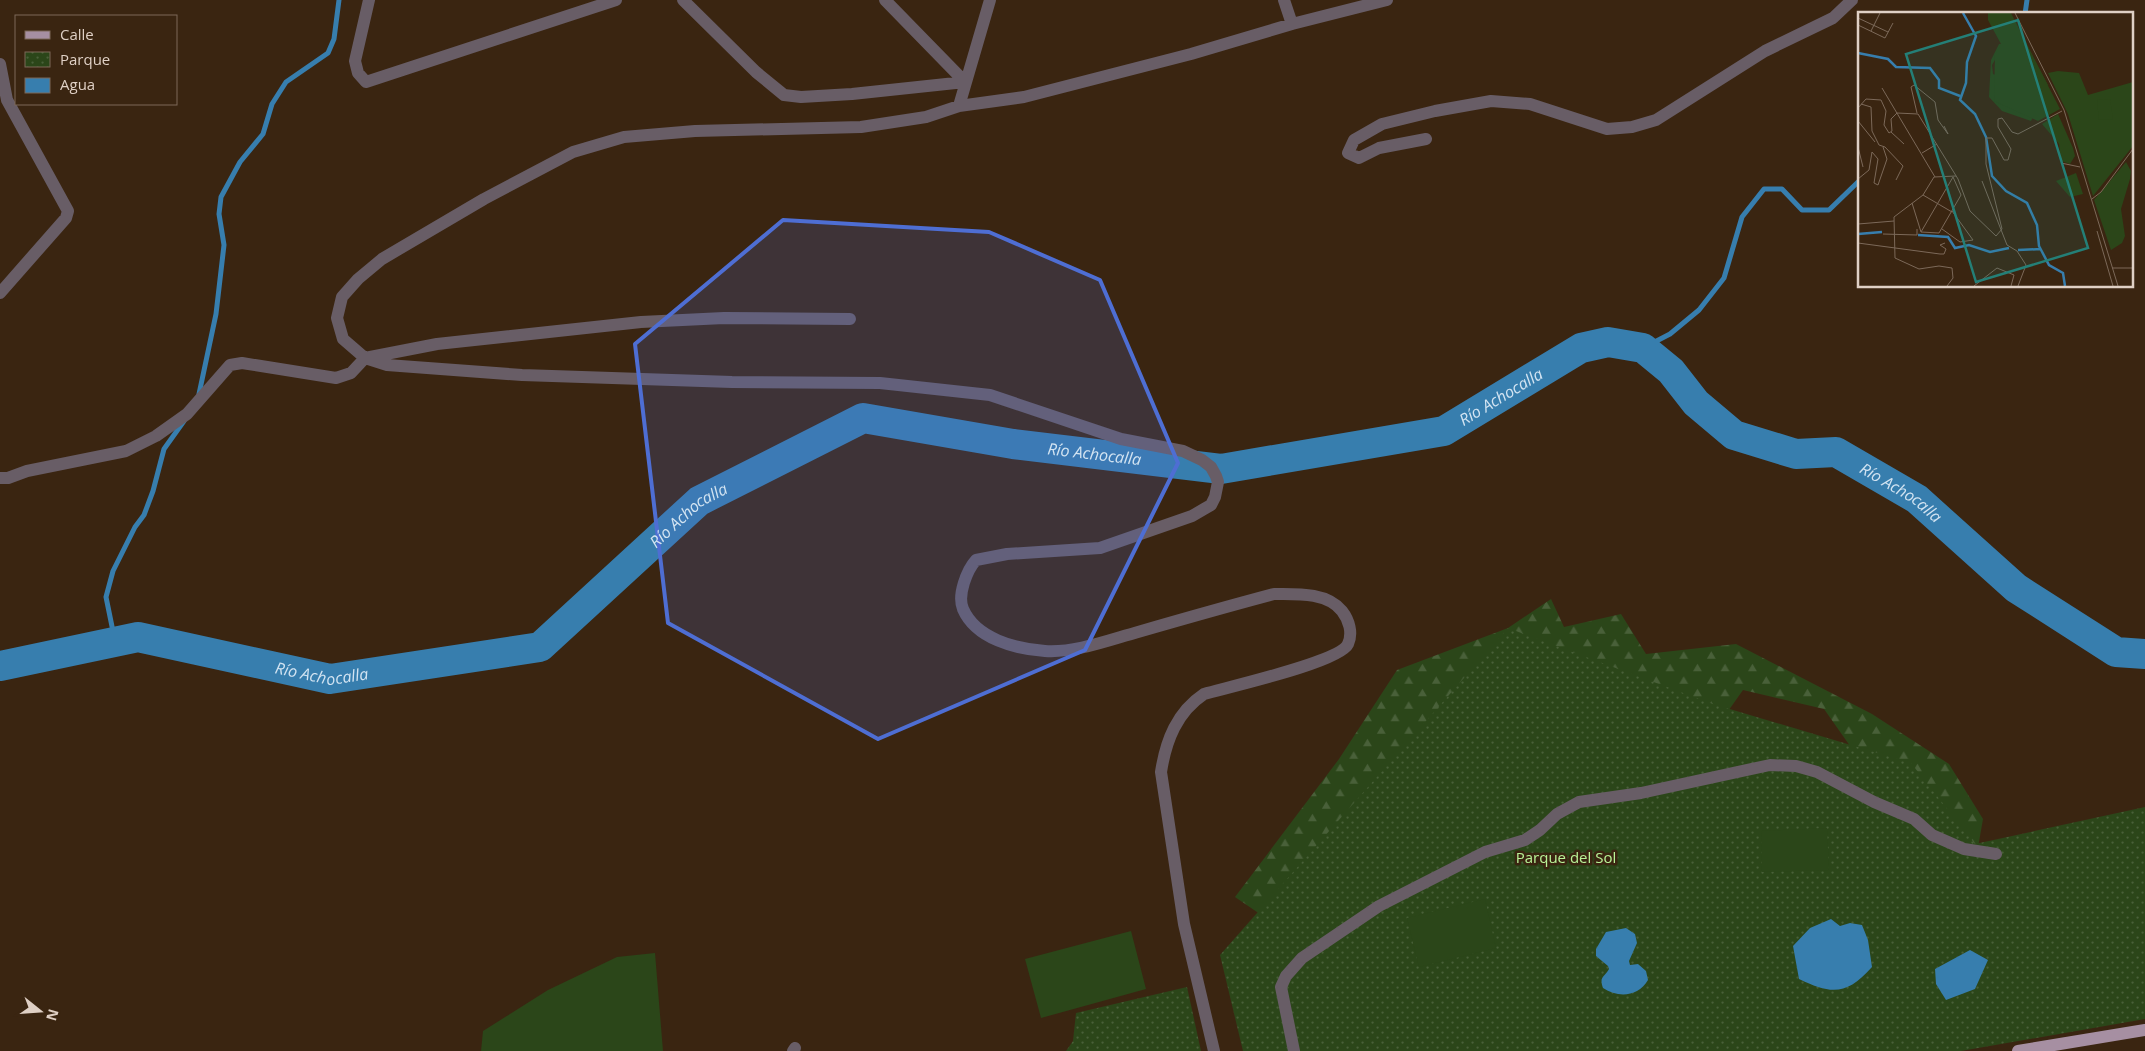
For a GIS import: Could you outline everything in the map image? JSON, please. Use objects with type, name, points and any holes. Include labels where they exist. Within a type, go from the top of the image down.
[{"type":"main road","points":[[2018,1051],[2145,1030]]},
{"type":"street","points":[[369,0],[355,61],[358,73],[366,82],[616,0]]},
{"type":"street","points":[[683,0],[756,72],[784,95],[836,95],[965,82]]},
{"type":"street","points":[[885,0],[965,82]]},
{"type":"street","points":[[959,106],[990,0]]},
{"type":"street","points":[[1284,0],[1292,24]]},
{"type":"street","points":[[1214,1051],[1184,924],[1161,772],[1164,754],[1178,718],[1192,702],[1204,694],[1312,664],[1341,652],[1348,645],[1350,636],[1346,617],[1339,607],[1323,599],[1306,594],[1274,594],[1089,646],[1046,651],[1013,646],[988,636],[971,621],[963,608],[962,596],[967,575],[976,560],[987,556],[1100,548],[1192,516],[1211,505],[1218,489],[1216,476],[1211,467],[1202,460],[1183,451],[1121,439],[990,396],[880,383],[732,382],[522,375],[387,365],[365,358],[343,339],[337,318],[342,297],[358,279],[382,258],[573,152],[624,137],[686,132],[860,127],[926,117],[959,106],[1024,97],[1191,54],[1292,24],[1387,0]]},
{"type":"street","points":[[1426,139],[1380,148],[1359,158],[1348,153],[1354,140],[1382,124],[1435,110],[1491,101],[1530,104],[1607,129],[1632,128],[1656,120],[1765,51],[1833,18],[1852,0]]},
{"type":"street","points":[[0,64],[7,100],[68,211],[66,218],[0,293]]},
{"type":"street","points":[[0,478],[8,478],[27,471],[126,451],[156,436],[187,414],[230,365],[242,363],[336,378],[351,373],[365,358],[437,344],[641,322],[724,318],[850,319]]},
{"type":"street","points":[[1294,1051],[1280,987],[1286,976],[1302,958],[1378,906],[1484,852],[1525,840],[1540,830],[1557,814],[1580,802],[1641,793],[1770,765],[1796,766],[1817,772],[1874,802],[1914,819],[1932,835],[1964,849],[1996,854]]},
{"type":"highlighted area","points":[[783,220],[989,232],[1100,280],[1178,463],[1085,650],[878,739],[668,623],[635,344]]},
{"type":"green space","points":[[1551,599],[1564,627],[1621,614],[1646,654],[1736,644],[1872,714],[1949,764],[1983,819],[1974,870],[1874,780],[1824,709],[1743,690],[1702,748],[1282,929],[1235,897],[1339,759],[1397,670],[1508,628]]},
{"type":"green space","name":"Parque del Sol","points":[[1508,628],[1713,704],[1911,763],[1975,844],[2145,807],[2145,1019],[1961,1051],[1243,1051],[1220,955]]},
{"type":"green space","points":[[1827,828],[1829,870],[1762,872],[1761,831]]},
{"type":"green space","points":[[1485,899],[1496,948],[1419,967],[1407,918]]},
{"type":"green space","points":[[1131,931],[1146,989],[1041,1018],[1025,959]]},
{"type":"green space","points":[[655,953],[663,1051],[481,1051],[483,1031],[548,990],[617,957]]},
{"type":"green space","points":[[1187,987],[1201,1051],[1066,1051],[1073,1041],[1076,1013]]},
{"type":"water","points":[[1831,919],[1840,926],[1850,923],[1862,925],[1868,940],[1872,967],[1855,983],[1838,990],[1821,988],[1799,979],[1793,946],[1810,928]]},
{"type":"water","points":[[1626,928],[1635,934],[1637,943],[1629,961],[1630,965],[1638,964],[1646,971],[1648,980],[1639,990],[1633,993],[1621,994],[1603,988],[1602,979],[1609,969],[1596,956],[1596,949],[1606,932]]},
{"type":"water","points":[[1970,950],[1988,960],[1975,989],[1946,1000],[1936,984],[1935,969]]},
{"type":"waterway","points":[[199,394],[216,314],[224,245],[219,214],[221,197],[240,162],[263,134],[272,104],[286,82],[328,53],[334,39],[339,0]]},
{"type":"waterway","points":[[2025,12],[2027,0]]},
{"type":"waterway","points":[[1643,348],[1670,334],[1699,310],[1724,278],[1742,217],[1764,189],[1782,189],[1802,210],[1829,210],[1858,182]]},
{"type":"waterway","name":"Río Achocalla","points":[[0,666],[138,637],[330,679],[540,647],[699,501],[863,418],[1013,444],[1221,469],[1444,431],[1581,348],[1608,342],[1643,348],[1671,371],[1696,403],[1734,435],[1796,454],[1836,452],[1917,499],[2016,588],[2116,652],[2145,654]]},
{"type":"waterway","points":[[111,642],[117,651],[106,597],[113,571],[135,527],[144,515],[153,491],[164,449],[184,421]]}]
